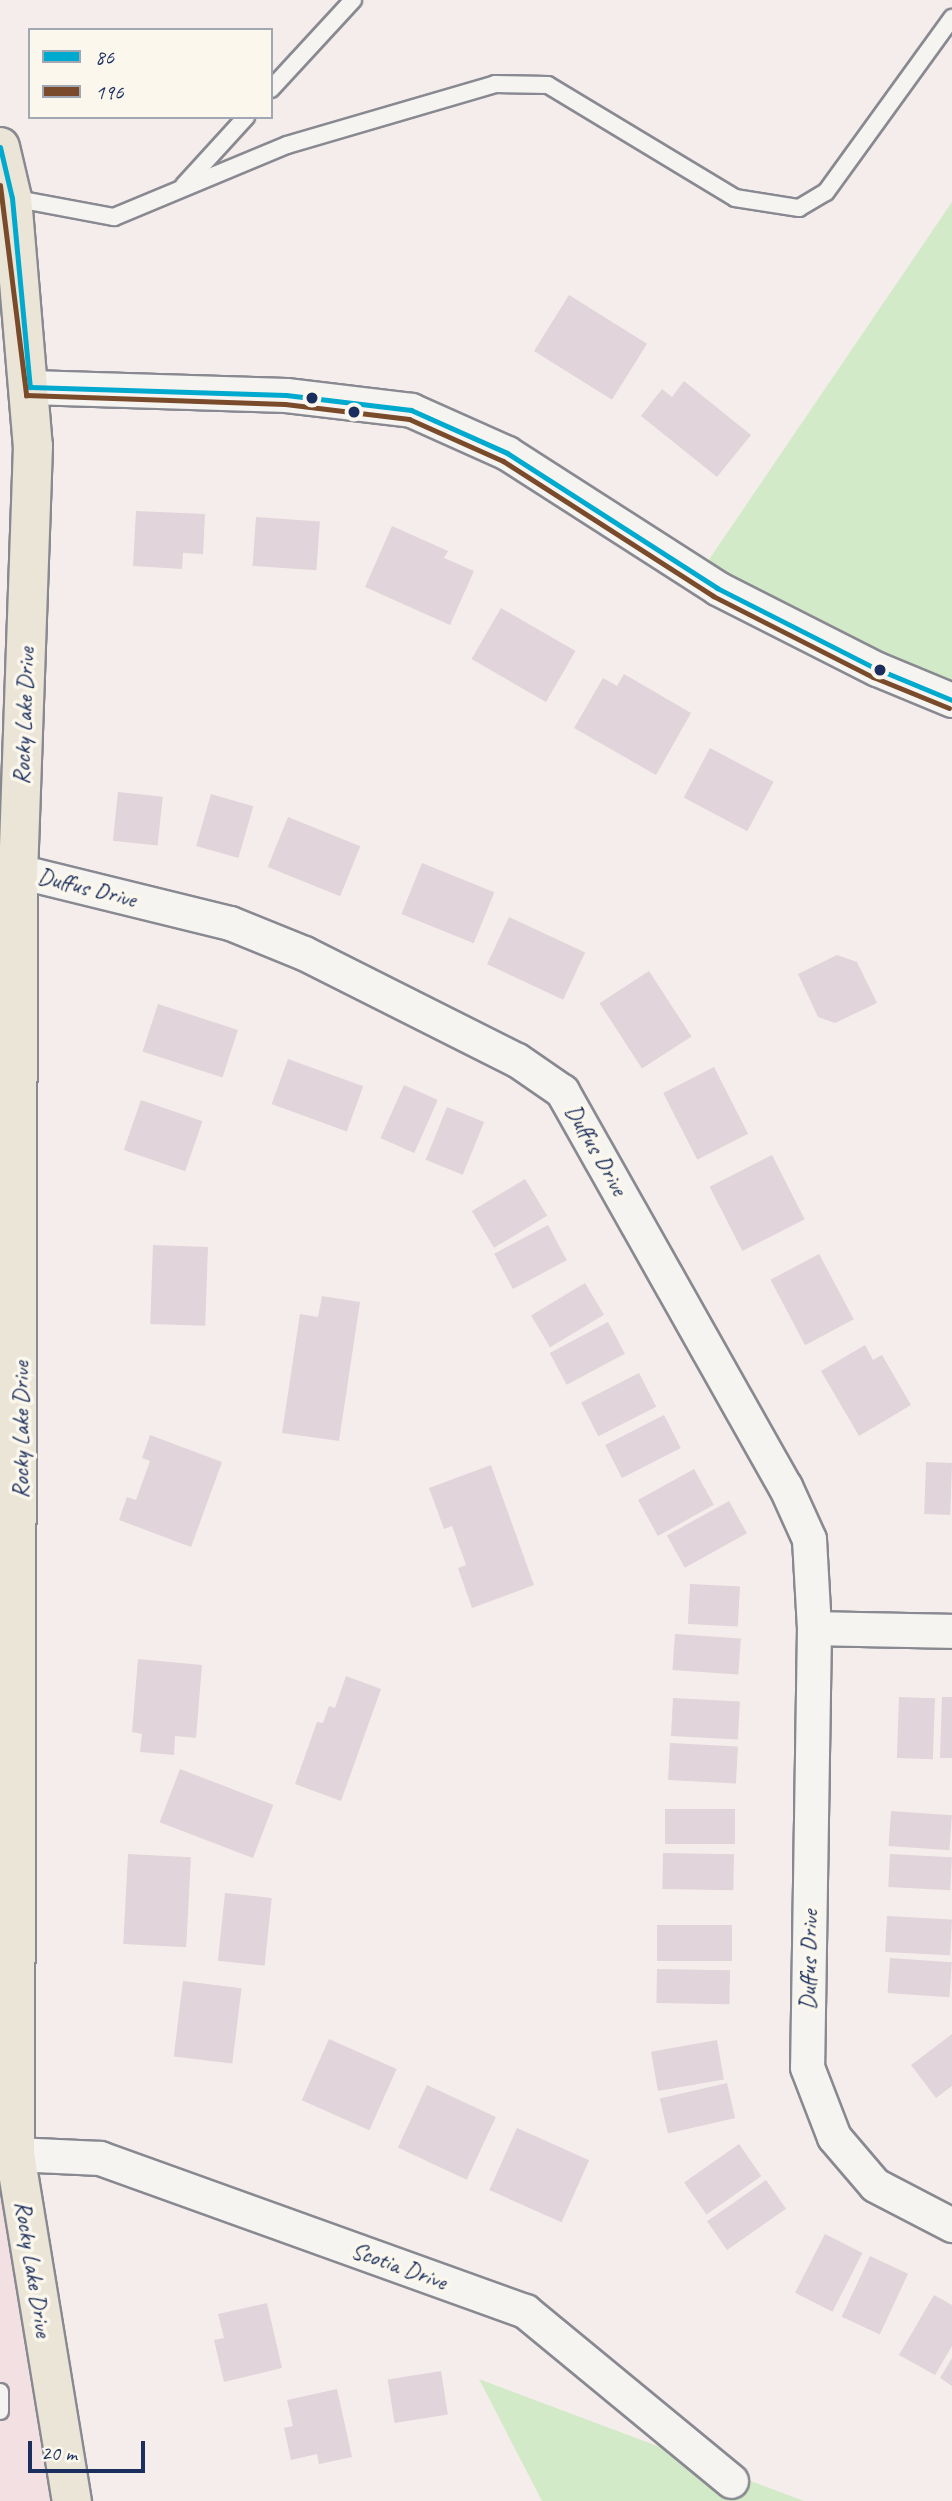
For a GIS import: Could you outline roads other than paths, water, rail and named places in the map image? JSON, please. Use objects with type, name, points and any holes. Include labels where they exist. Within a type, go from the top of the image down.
[{"type":"main road","name":"Rocky Lake Drive","points":[[0,147],[30,387],[33,446],[18,871],[8,2147],[72,2501]]},
{"type":"street","points":[[30,387],[286,395],[411,410],[507,453],[717,588],[877,669],[952,700]]},
{"type":"street","name":"Duffus Drive","points":[[18,871],[230,923],[304,953],[517,1060],[562,1091],[785,1486],[809,1539],[814,1628],[807,2067],[834,2137],[875,2185],[952,2225]]},
{"type":"street","points":[[814,1628],[952,1632]]},
{"type":"street","name":"Scotia Drive","points":[[8,2147],[100,2158],[525,2311],[731,2481]]},
{"type":"lane","points":[[273,87],[353,0]]},
{"type":"lane","points":[[6,203],[114,217],[287,145],[495,84],[548,85],[735,198],[799,208],[826,192],[952,18]]},
{"type":"lane","points":[[180,190],[244,119]]},
{"type":"lane","points":[[0,2392],[0,2411]]}]
